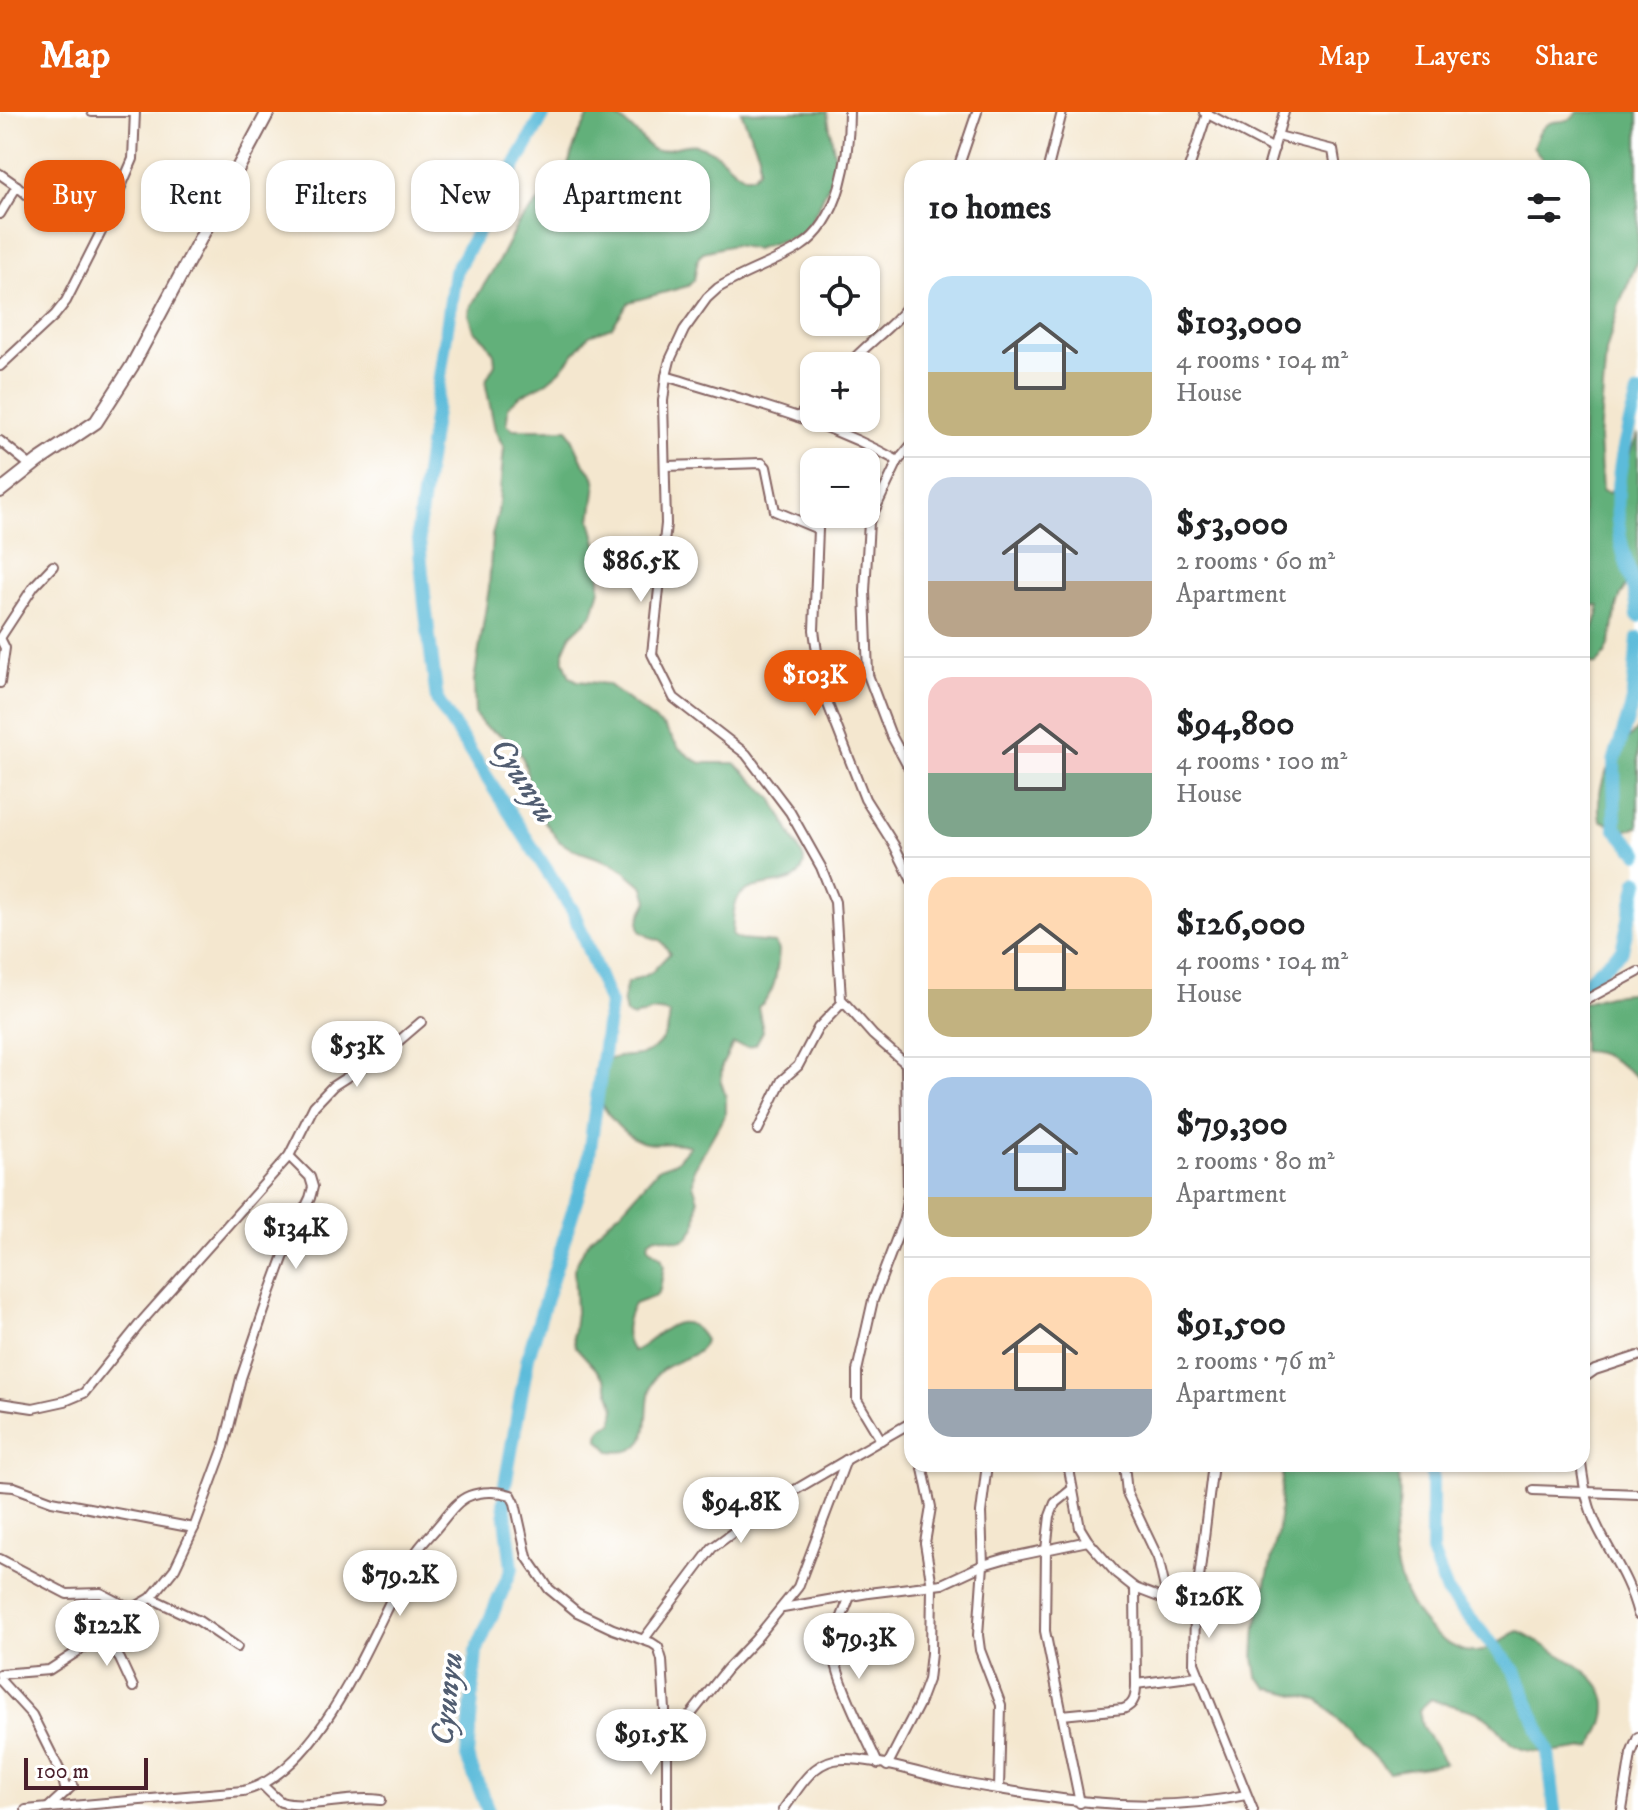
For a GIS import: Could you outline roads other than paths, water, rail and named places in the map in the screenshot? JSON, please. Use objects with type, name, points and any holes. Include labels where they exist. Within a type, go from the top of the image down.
[{"type":"main road","points":[[0,491],[96,422],[132,366],[268,112]]},
{"type":"street","points":[[92,112],[133,112],[133,159],[125,177]]},
{"type":"street","points":[[849,112],[843,170],[834,201],[817,232],[801,246],[731,280],[707,298],[684,330],[666,376],[663,401],[666,524],[652,654],[674,698],[746,754],[776,791],[800,829],[835,902],[843,1002],[873,1035],[904,1059]]},
{"type":"street","points":[[961,160],[977,112]]},
{"type":"street","points":[[1050,160],[1062,112]]},
{"type":"street","points":[[1271,160],[1284,112]]},
{"type":"street","points":[[1191,160],[1205,113],[1274,149]]},
{"type":"street","points":[[1278,136],[1332,149],[1334,160]]},
{"type":"street","points":[[0,174],[24,192]]},
{"type":"street","points":[[0,214],[17,186]]},
{"type":"street","points":[[0,366],[66,301],[101,232]]},
{"type":"street","points":[[860,352],[904,309]]},
{"type":"street","points":[[666,376],[798,417],[864,442],[898,461]]},
{"type":"street","points":[[0,441],[31,466]]},
{"type":"street","points":[[904,454],[869,522],[865,591],[868,675],[890,733],[904,759]]},
{"type":"street","points":[[666,466],[762,463],[766,467],[775,511],[818,529],[814,630],[822,689],[865,799],[904,865]]},
{"type":"street","points":[[0,683],[5,648],[0,638],[34,586],[53,566]]},
{"type":"street","points":[[1590,998],[1638,972]]},
{"type":"street","points":[[758,1130],[782,1080],[798,1066],[818,1028],[843,1002]]},
{"type":"street","points":[[0,1403],[33,1408],[84,1393],[143,1320],[289,1156],[314,1106],[333,1086],[386,1052],[421,1022]]},
{"type":"street","points":[[0,1674],[49,1670],[103,1635],[132,1609],[151,1598],[175,1568],[194,1528],[224,1447],[241,1378],[313,1187],[310,1177],[289,1156]]},
{"type":"street","points":[[881,1440],[857,1400],[857,1371],[873,1300],[904,1219]]},
{"type":"street","points":[[1590,1373],[1638,1356]]},
{"type":"street","points":[[644,1639],[712,1548],[773,1503],[904,1427]]},
{"type":"street","points":[[667,1744],[798,1587],[846,1460]]},
{"type":"street","points":[[882,1765],[919,1704],[928,1680],[932,1586],[925,1543],[931,1507],[924,1472]]},
{"type":"street","points":[[986,1472],[981,1513],[983,1565],[978,1635],[980,1650],[1001,1705],[999,1789]]},
{"type":"street","points":[[1069,1472],[1080,1528],[1116,1573],[1135,1588],[1195,1611]]},
{"type":"street","points":[[1125,1472],[1127,1493],[1158,1558],[1168,1601]]},
{"type":"street","points":[[1212,1472],[1193,1648],[1197,1676],[1253,1810]]},
{"type":"street","points":[[1582,1472],[1585,1494],[1599,1530],[1628,1582],[1638,1614]]},
{"type":"street","points":[[0,1486],[14,1487],[52,1501],[194,1528]]},
{"type":"street","points":[[1071,1490],[1052,1509],[1046,1550],[1045,1631],[1080,1803]]},
{"type":"street","points":[[1533,1490],[1638,1494]]},
{"type":"street","points":[[26,1810],[243,1791],[262,1785],[283,1769],[317,1734],[333,1710],[416,1551],[461,1500],[479,1493],[511,1495],[527,1557],[549,1589],[577,1612],[658,1647],[662,1660],[667,1744],[667,1810]]},
{"type":"street","points":[[783,1608],[932,1586],[983,1565],[1088,1541]]},
{"type":"street","points":[[0,1559],[67,1594],[101,1593],[132,1609]]},
{"type":"street","points":[[1062,1715],[1127,1708],[1136,1696],[1135,1588]]},
{"type":"street","points":[[850,1596],[834,1641],[833,1656],[840,1680],[882,1765]]},
{"type":"street","points":[[151,1598],[199,1621],[237,1647]]},
{"type":"street","points":[[103,1635],[120,1659],[133,1687]]},
{"type":"street","points":[[1136,1684],[1197,1676]]},
{"type":"street","points":[[0,1680],[32,1715],[70,1788],[48,1807]]},
{"type":"street","points":[[1622,1810],[1631,1754],[1638,1737]]},
{"type":"street","points":[[783,1810],[816,1767],[837,1759],[1080,1803],[1147,1809],[1193,1808],[1246,1795]]},
{"type":"street","points":[[262,1785],[279,1801],[297,1807],[325,1806],[348,1800],[381,1800]]},
{"type":"waterway","name":"Cyunyu","points":[[505,1485],[528,1357],[588,1162],[610,1004],[573,911],[437,700],[418,530],[455,272],[545,112]]},
{"type":"waterway","points":[[1638,394],[1621,461],[1618,495],[1621,541],[1638,616]]},
{"type":"waterway","points":[[1638,639],[1632,705],[1614,762],[1615,828],[1638,853]]},
{"type":"waterway","points":[[1590,979],[1622,950],[1638,881]]},
{"type":"waterway","points":[[1432,1472],[1432,1552],[1447,1592],[1515,1671],[1548,1752],[1555,1810]]},
{"type":"waterway","name":"Cyunyu","points":[[488,1810],[467,1757],[476,1652],[512,1568],[504,1501]]}]
